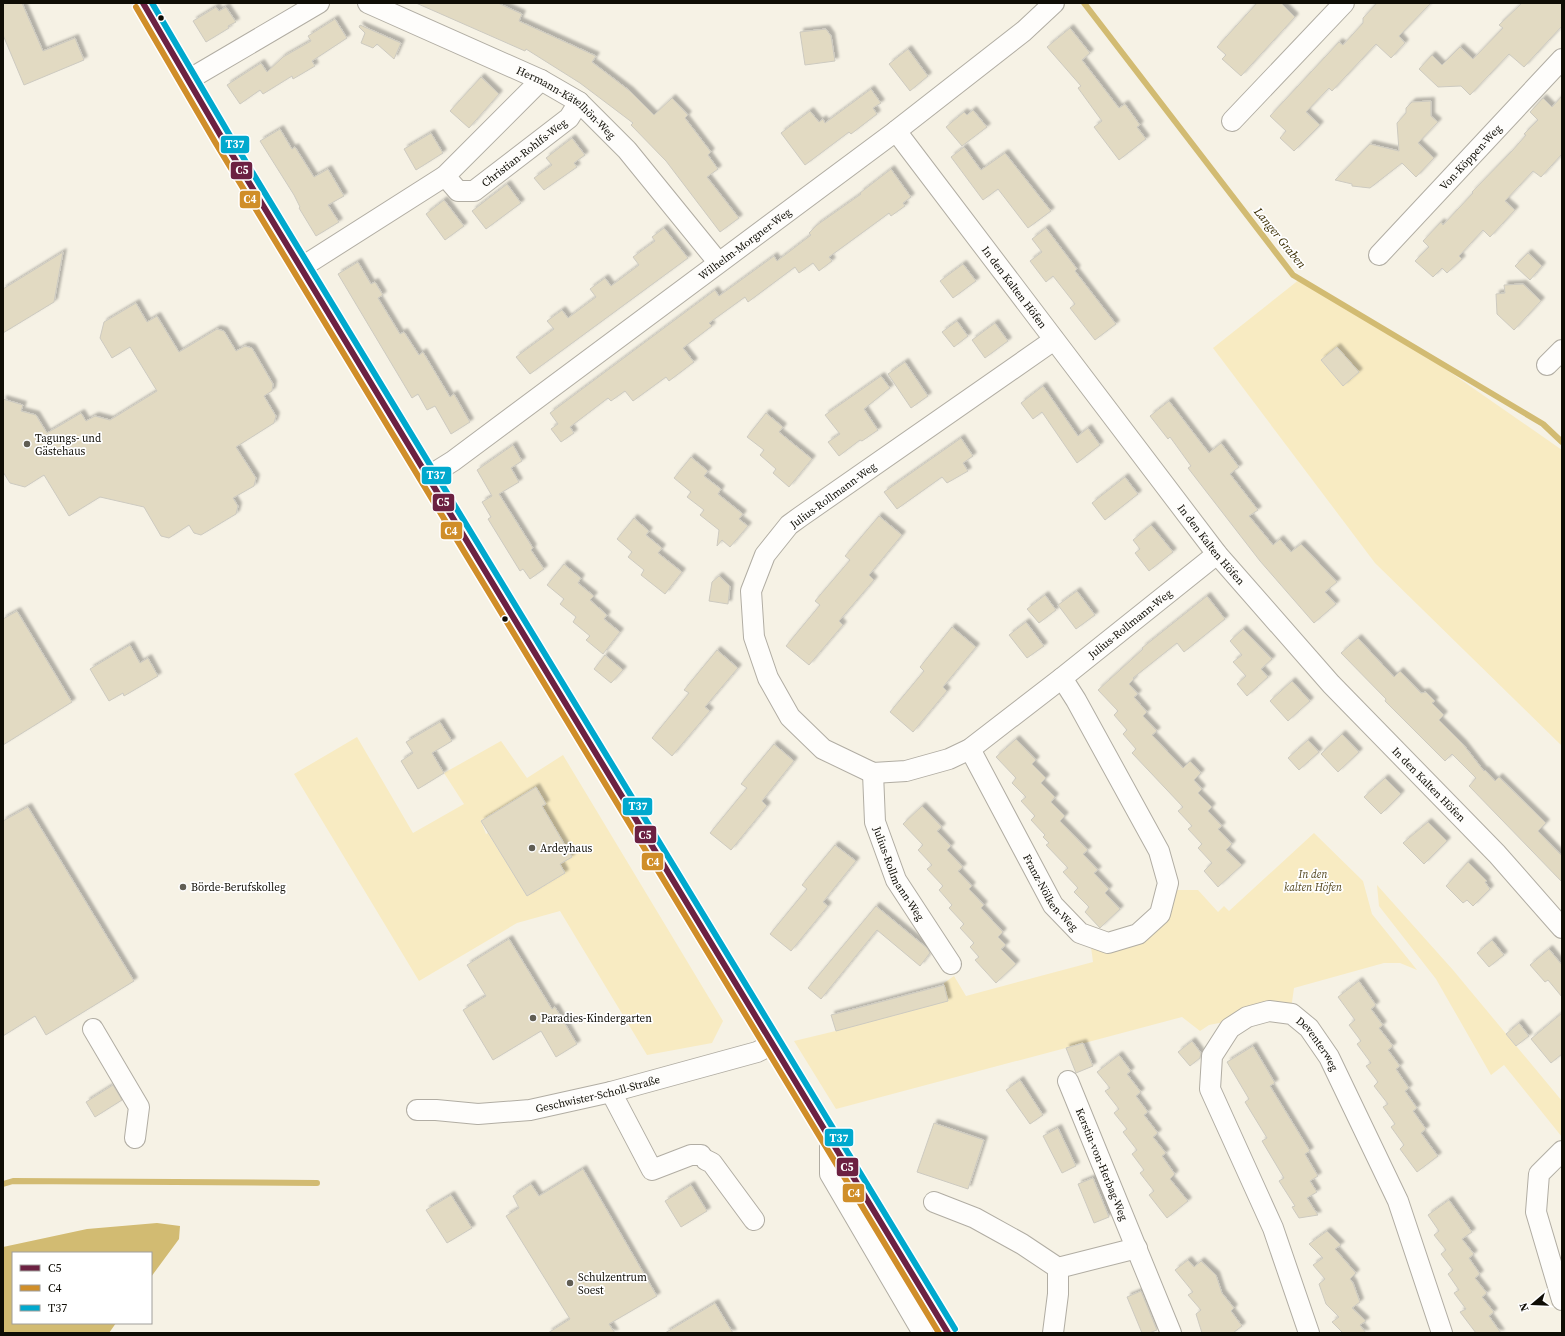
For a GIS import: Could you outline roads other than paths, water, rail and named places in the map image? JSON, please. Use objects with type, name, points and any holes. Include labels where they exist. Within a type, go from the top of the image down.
[{"type":"street","points":[[143,3],[188,80],[948,1333]]},
{"type":"street","points":[[188,80],[320,3]]},
{"type":"street","name":"Hermann-Kätelhön-Weg","points":[[368,3],[541,80],[579,102],[628,150],[718,262]]},
{"type":"street","name":"Wilhelm-Morgner-Weg","points":[[429,476],[453,461],[718,262],[896,131],[1024,31],[1054,3]]},
{"type":"street","points":[[1232,121],[1344,3]]},
{"type":"street","name":"Von-Köppen-Weg","points":[[1379,255],[1562,59]]},
{"type":"street","points":[[302,267],[445,176],[541,80]]},
{"type":"street","name":"Christian-Rohlfs-Weg","points":[[445,176],[458,191],[474,191],[569,118],[579,102]]},
{"type":"street","name":"In den Kalten Höfen","points":[[896,131],[1217,554],[1331,684],[1497,854],[1562,928]]},
{"type":"street","name":"Julius-Rollmann-Weg","points":[[1054,340],[789,525],[765,555],[751,591],[754,637],[768,678],[790,716],[823,749],[873,773],[906,771],[949,759],[970,749],[1062,678],[1217,554]]},
{"type":"street","points":[[1547,365],[1562,350]]},
{"type":"street","name":"Franz-Nölken-Weg","points":[[970,749],[1053,905],[1080,933],[1108,943],[1138,934],[1160,914],[1168,883],[1159,851],[1076,700],[1062,678]]},
{"type":"street","name":"Julius-Rollmann-Weg","points":[[873,773],[875,822],[896,880],[951,964]]},
{"type":"street","name":"Deventerweg","points":[[1309,1333],[1273,1228],[1210,1089],[1212,1056],[1230,1028],[1247,1017],[1269,1012],[1292,1014],[1309,1028],[1329,1057],[1398,1201],[1442,1333]]},
{"type":"street","points":[[92,1029],[139,1107],[135,1138]]},
{"type":"street","name":"Geschwister-Scholl-Straße","points":[[417,1110],[436,1110],[478,1114],[530,1110],[611,1092],[757,1052],[773,1044]]},
{"type":"street","name":"Kerstin-von-Herbag-Weg","points":[[1068,1081],[1138,1248],[1171,1333]]},
{"type":"street","points":[[611,1092],[652,1170],[692,1155],[704,1158],[712,1163],[754,1220]]},
{"type":"street","points":[[830,1137],[830,1174],[923,1333]]},
{"type":"street","points":[[1562,1151],[1539,1174],[1536,1212],[1562,1300]]},
{"type":"street","points":[[934,1202],[975,1218],[1022,1244],[1058,1268],[1138,1248]]},
{"type":"street","points":[[1053,1333],[1058,1294],[1058,1268]]},
{"type":"waterway","name":"Langer Graben","points":[[1084,3],[1293,275],[1543,424],[1562,442]]},
{"type":"waterway","points":[[3,1184],[13,1181],[317,1183]]},
{"type":"place","name":"Tagungs- und Gästehaus","points":[[27,444]]},
{"type":"place","name":"Ardeyhaus","points":[[532,848]]},
{"type":"place","name":"Börde-Berufskolleg","points":[[183,887]]},
{"type":"place","name":"Paradies-Kindergarten","points":[[533,1018]]},
{"type":"place","name":"Schulzentrum Soest","points":[[570,1283]]},
{"type":"park label","name":"In den kalten Höfen","points":[[1313,880]]}]
